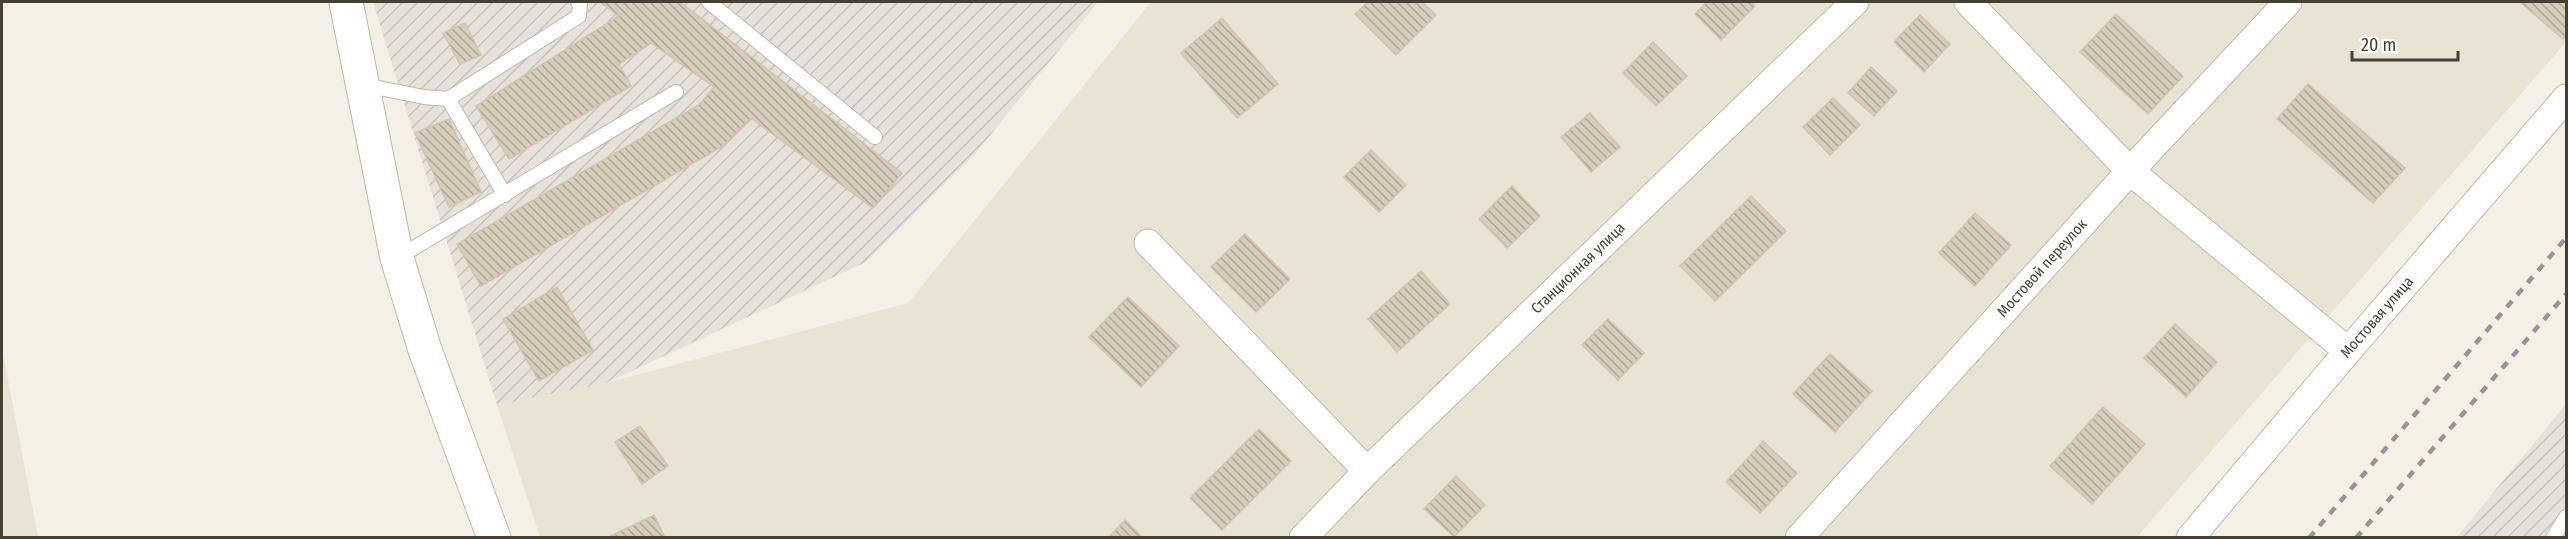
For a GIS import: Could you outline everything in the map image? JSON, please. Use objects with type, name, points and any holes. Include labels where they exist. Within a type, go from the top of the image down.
[{"type":"street","points":[[346,2],[397,258],[425,350],[494,537]]},
{"type":"street","name":"Станционная улица","points":[[1303,537],[1367,471],[1855,2]]},
{"type":"street","points":[[1968,2],[2130,171],[2348,351]]},
{"type":"street","name":"Мостовой переулок","points":[[1799,537],[2130,171],[2288,2]]},
{"type":"street","name":"Мостовая улица","points":[[2190,537],[2566,98]]},
{"type":"street","points":[[1148,243],[1367,471]]},
{"type":"lane","points":[[362,85],[424,98],[448,99],[579,16],[580,3],[578,2]]},
{"type":"lane","points":[[716,3],[875,137]]},
{"type":"lane","points":[[397,258],[676,92]]},
{"type":"lane","points":[[448,99],[505,195]]},
{"type":"lane","points":[[2553,537],[2566,517]]},
{"type":"shaded area","points":[[373,2],[1098,2],[975,154],[866,262],[606,383],[497,405]]},
{"type":"shaded area","points":[[1151,2],[2566,2],[2566,42],[2137,537],[540,537],[497,405],[606,383],[908,303]]},
{"type":"shaded area","points":[[2,349],[38,537],[2,537]]},
{"type":"shaded area","points":[[2566,404],[2566,537],[2457,537]]},
{"type":"building","points":[[600,2],[680,2],[902,173],[873,208],[751,118],[723,146],[481,286],[457,244],[699,105],[714,87],[651,43],[619,64],[631,86],[509,159],[476,106],[619,16]]},
{"type":"building","points":[[1368,2],[1422,2],[1436,15],[1396,55],[1355,14]]},
{"type":"building","points":[[1707,2],[1751,2],[1755,6],[1721,40],[1695,14]]},
{"type":"building","points":[[2520,2],[2566,2],[2566,35],[2563,39]]},
{"type":"building","points":[[2116,14],[2183,76],[2148,114],[2080,52]]},
{"type":"building","points":[[1920,15],[1950,44],[1924,72],[1894,42]]},
{"type":"building","points":[[1222,18],[1278,84],[1237,118],[1181,53]]},
{"type":"building","points":[[465,23],[481,55],[460,64],[443,33]]},
{"type":"building","points":[[1653,42],[1687,76],[1656,106],[1623,73]]},
{"type":"building","points":[[1871,67],[1897,91],[1874,116],[1848,93]]},
{"type":"building","points":[[2308,84],[2405,168],[2373,203],[2277,119]]},
{"type":"building","points":[[1833,98],[1860,125],[1830,155],[1803,127]]},
{"type":"building","points":[[1590,113],[1620,147],[1591,172],[1561,137]]},
{"type":"building","points":[[449,119],[481,192],[449,207],[415,133]]},
{"type":"building","points":[[1371,150],[1406,185],[1379,212],[1344,177]]},
{"type":"building","points":[[1512,186],[1540,216],[1507,248],[1479,219]]},
{"type":"building","points":[[1751,196],[1786,231],[1715,301],[1680,266]]},
{"type":"building","points":[[1975,213],[2011,245],[1975,286],[1939,253]]},
{"type":"building","points":[[1245,234],[1290,279],[1256,312],[1211,267]]},
{"type":"building","points":[[1421,271],[1450,304],[1397,352],[1368,319]]},
{"type":"building","points":[[557,287],[593,350],[539,381],[503,319]]},
{"type":"building","points":[[1128,297],[1179,346],[1141,387],[1089,337]]},
{"type":"building","points":[[1608,319],[1644,353],[1618,380],[1582,345]]},
{"type":"building","points":[[2175,324],[2217,362],[2186,397],[2144,358]]},
{"type":"building","points":[[1830,354],[1872,391],[1835,432],[1793,394]]},
{"type":"building","points":[[2103,407],[2145,444],[2092,504],[2050,466]]},
{"type":"building","points":[[640,426],[668,466],[642,484],[615,442]]},
{"type":"building","points":[[1259,429],[1291,461],[1222,530],[1190,498]]},
{"type":"building","points":[[1763,441],[1797,473],[1760,513],[1726,482]]},
{"type":"building","points":[[1456,476],[1485,505],[1454,537],[1424,509]]},
{"type":"building","points":[[654,515],[665,538],[607,538]]},
{"type":"building","points":[[1125,520],[1143,538],[1108,538]]},
{"type":"railway","points":[[2309,538],[2566,238]]},
{"type":"railway","points":[[2356,538],[2566,294]]}]
